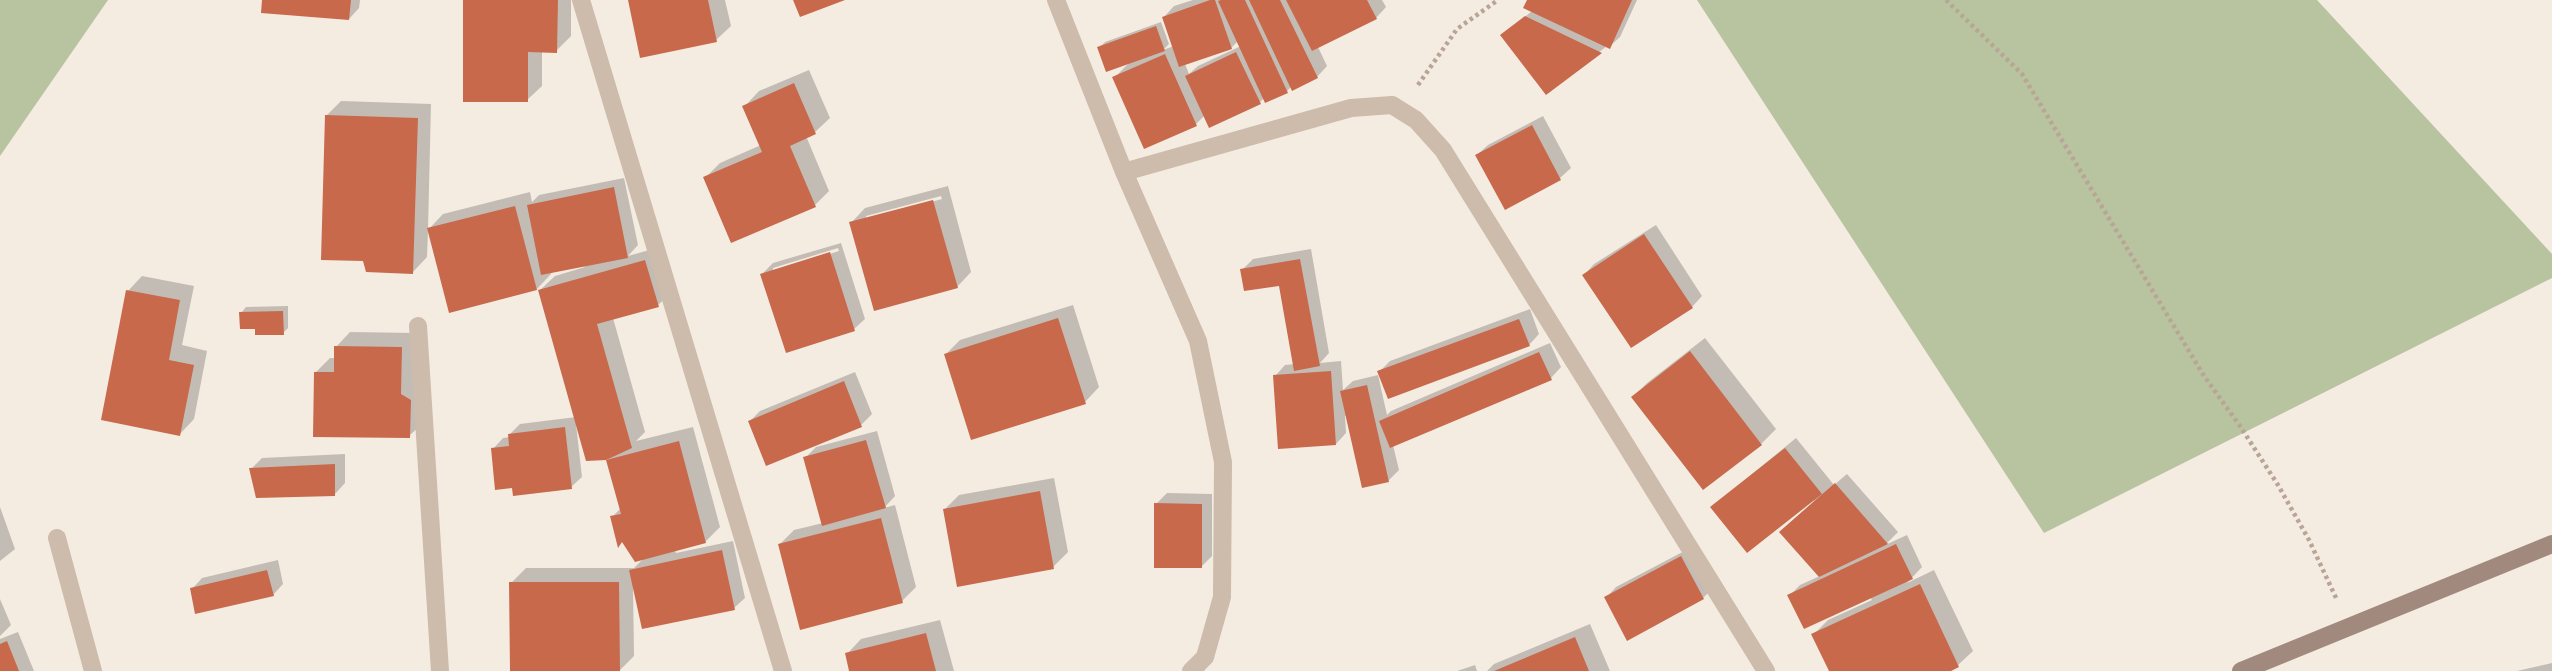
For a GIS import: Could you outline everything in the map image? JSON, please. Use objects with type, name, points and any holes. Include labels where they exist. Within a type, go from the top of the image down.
[{"type":"street","points":[[581,0],[783,671]]},
{"type":"street","points":[[1056,0],[1124,172],[1198,341],[1223,462],[1222,597],[1205,657],[1191,671]]},
{"type":"street","points":[[1124,172],[1351,108],[1392,105],[1416,120],[1443,150],[1766,671]]},
{"type":"street","points":[[418,326],[440,671]]},
{"type":"street","points":[[57,538],[93,671]]},
{"type":"street","points":[[2241,671],[2552,544]]},
{"type":"path","points":[[1403,112],[1457,29],[1498,0]]},
{"type":"path","points":[[1945,0],[2022,74],[2204,376],[2278,485],[2309,540],[2349,626]]},
{"type":"green space","points":[[0,0],[108,0],[0,156]]},
{"type":"green space","points":[[1697,0],[2317,0],[2552,254],[2552,278],[2044,533]]},
{"type":"building","points":[[262,0],[351,0],[349,20],[261,13]]},
{"type":"building","points":[[463,0],[558,0],[557,53],[528,52],[528,102],[463,102]]},
{"type":"building","points":[[628,0],[708,0],[717,42],[640,58]]},
{"type":"building","points":[[793,0],[845,0],[800,17]]},
{"type":"building","points":[[1215,0],[1232,49],[1179,67],[1162,17]]},
{"type":"building","points":[[1245,0],[1288,93],[1265,103],[1218,1]]},
{"type":"building","points":[[1249,0],[1280,0],[1318,78],[1292,91]]},
{"type":"building","points":[[1286,0],[1367,0],[1377,19],[1312,51]]},
{"type":"building","points":[[1527,0],[1632,0],[1610,49],[1523,8]]},
{"type":"building","points":[[1525,16],[1602,53],[1546,95],[1500,35]]},
{"type":"building","points":[[1156,26],[1165,51],[1106,72],[1097,47]]},
{"type":"building","points":[[1236,52],[1261,104],[1209,128],[1185,76]]},
{"type":"building","points":[[1165,54],[1197,126],[1144,149],[1112,77]]},
{"type":"building","points":[[794,83],[816,134],[790,146],[816,207],[731,243],[703,177],[762,152],[742,106]]},
{"type":"building","points":[[325,115],[418,118],[413,274],[366,272],[363,261],[321,260]]},
{"type":"building","points":[[1532,125],[1561,180],[1505,210],[1475,155]]},
{"type":"building","points":[[614,187],[628,258],[541,275],[527,205]]},
{"type":"building","points":[[933,200],[958,288],[874,311],[849,222]]},
{"type":"building","points":[[515,206],[537,290],[449,313],[427,228]]},
{"type":"building","points":[[1644,234],[1693,308],[1631,348],[1582,275]]},
{"type":"building","points":[[830,252],[855,331],[786,353],[760,274]]},
{"type":"building","points":[[1300,259],[1320,366],[1294,371],[1279,286],[1244,291],[1240,269]]},
{"type":"building","points":[[645,260],[659,307],[597,324],[632,448],[606,460],[586,461],[538,290]]},
{"type":"building","points":[[126,290],[180,300],[169,360],[194,365],[180,436],[101,420]]},
{"type":"building","points":[[283,311],[284,335],[255,335],[255,329],[240,329],[239,312]]},
{"type":"building","points":[[1058,318],[1086,404],[971,440],[944,354]]},
{"type":"building","points":[[1519,319],[1530,346],[1388,399],[1377,371]]},
{"type":"building","points":[[334,346],[402,347],[401,394],[411,400],[410,438],[313,437],[314,372],[334,372]]},
{"type":"building","points":[[1690,351],[1762,445],[1703,490],[1631,397]]},
{"type":"building","points":[[1539,352],[1552,380],[1390,448],[1379,421]]},
{"type":"building","points":[[1331,371],[1336,445],[1278,449],[1273,375]]},
{"type":"building","points":[[844,381],[862,427],[766,466],[748,421]]},
{"type":"building","points":[[1367,385],[1389,482],[1362,488],[1340,391]]},
{"type":"building","points":[[565,427],[572,489],[513,496],[512,488],[495,490],[491,448],[509,446],[508,434]]},
{"type":"building","points":[[866,440],[886,508],[822,526],[803,457]]},
{"type":"building","points":[[679,441],[706,543],[635,562],[622,542],[618,548],[610,516],[621,514],[606,460]]},
{"type":"building","points":[[1785,448],[1822,494],[1747,553],[1710,507]]},
{"type":"building","points":[[335,464],[335,496],[256,498],[249,468]]},
{"type":"building","points":[[1835,483],[1888,544],[1819,577],[1779,532]]},
{"type":"building","points":[[1040,491],[1054,569],[957,587],[943,509]]},
{"type":"building","points":[[1154,503],[1202,504],[1202,568],[1154,568]]},
{"type":"building","points":[[881,518],[903,603],[800,630],[778,544]]},
{"type":"building","points":[[1896,544],[1913,579],[1804,629],[1787,595]]},
{"type":"building","points":[[722,550],[735,610],[642,629],[629,570]]},
{"type":"building","points":[[1681,556],[1704,599],[1627,641],[1604,597]]},
{"type":"building","points":[[267,570],[274,596],[195,614],[190,588]]},
{"type":"building","points":[[509,582],[619,582],[620,671],[510,671]]},
{"type":"building","points":[[1920,584],[1959,667],[1951,671],[1829,671],[1811,634]]},
{"type":"building","points":[[926,633],[936,671],[849,671],[845,653]]},
{"type":"building","points":[[1575,637],[1589,671],[1494,671]]},
{"type":"building","points":[[7,641],[19,671],[0,671],[0,644]]}]
